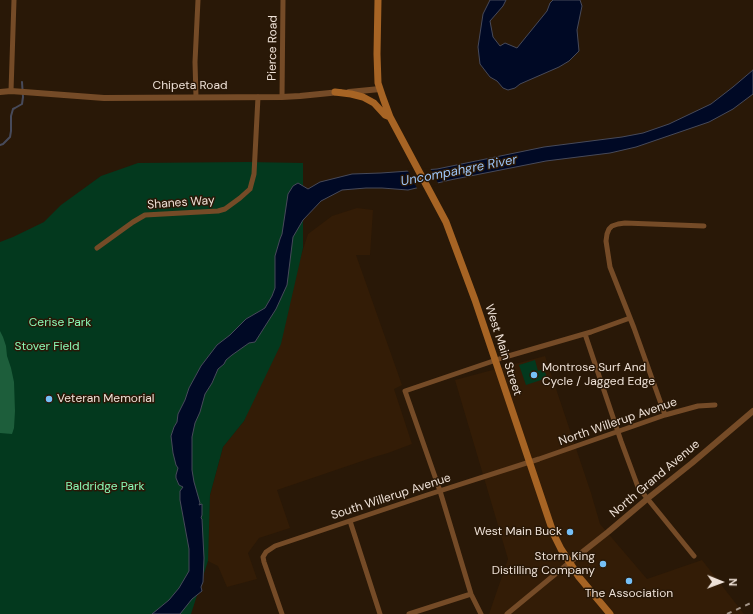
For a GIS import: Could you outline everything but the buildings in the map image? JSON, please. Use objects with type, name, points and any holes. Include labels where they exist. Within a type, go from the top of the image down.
[{"type":"main road","name":"West Main Street","points":[[378,0],[378,82],[390,116],[446,222],[469,284],[554,535],[579,577],[610,614]]},
{"type":"main road","points":[[335,92],[363,97],[374,103],[386,115],[390,116]]},
{"type":"street","points":[[11,91],[14,0]]},
{"type":"street","points":[[196,97],[198,0]]},
{"type":"street","name":"Pierce Road","points":[[282,97],[283,0]]},
{"type":"street","name":"Chipeta Road","points":[[0,92],[11,91],[104,98],[282,97],[380,89]]},
{"type":"street","name":"Shanes Way","points":[[97,248],[145,215],[218,211],[225,209],[250,189],[254,174],[258,97]]},
{"type":"street","points":[[665,415],[630,318],[610,268],[606,241],[609,229],[618,224],[704,226]]},
{"type":"street","points":[[482,614],[471,594],[440,491],[405,391],[495,361],[585,334],[630,318]]},
{"type":"street","points":[[585,334],[617,432],[638,487],[694,556]]},
{"type":"street","name":"North Willerup Avenue","points":[[529,462],[665,415],[698,406],[715,405]]},
{"type":"street","name":"North Grand Avenue","points":[[570,562],[692,463],[753,411]]},
{"type":"street","name":"South Willerup Avenue","points":[[282,614],[264,562],[266,552],[275,546],[529,462]]},
{"type":"street","points":[[350,521],[380,614]]},
{"type":"street","points":[[507,614],[570,562]]},
{"type":"street","points":[[409,614],[471,594]]},
{"type":"shaded area","points":[[357,208],[373,210],[370,255],[356,255],[402,385],[394,389],[412,444],[277,490],[290,528],[259,538],[248,553],[257,579],[227,587],[218,566],[208,561],[210,495],[223,447],[244,421],[308,234],[332,216]]},
{"type":"shaded area","points":[[545,356],[600,524],[647,579],[702,560],[744,614],[489,614],[508,559],[455,380]]},
{"type":"green space","name":"Baldridge Park","points":[[138,163],[303,163],[303,248],[281,344],[244,421],[223,447],[210,495],[208,561],[191,614],[0,614],[0,242],[44,222],[61,205],[101,176]]},
{"type":"green space","points":[[0,331],[6,346],[14,382],[15,411],[14,428],[12,434],[0,433]]},
{"type":"green space","name":"Montrose Surf And Cycle / Jagged Edge","points":[[535,360],[538,371],[544,369],[547,378],[526,385],[519,365]]},
{"type":"water","points":[[490,0],[506,0],[503,6],[490,21],[493,37],[500,46],[505,43],[517,48],[547,11],[553,0],[580,0],[582,6],[577,30],[579,51],[569,61],[559,67],[520,84],[515,88],[508,90],[503,88],[497,81],[490,77],[480,64],[478,47],[483,14]]},
{"type":"water","name":"Uncompahgre River","points":[[753,70],[753,94],[733,109],[709,122],[636,147],[610,153],[546,161],[408,190],[366,188],[342,190],[321,201],[303,220],[293,237],[287,285],[276,309],[255,342],[249,343],[232,355],[218,369],[205,394],[195,423],[192,437],[192,470],[200,503],[199,505],[202,504],[201,518],[204,558],[203,582],[201,587],[202,591],[192,599],[180,614],[152,614],[169,600],[179,588],[189,571],[189,549],[180,500],[180,491],[183,487],[179,485],[176,478],[178,468],[173,453],[171,436],[177,422],[178,414],[189,388],[201,366],[217,345],[230,335],[246,319],[265,308],[272,296],[275,288],[275,256],[282,234],[288,194],[293,186],[298,183],[308,189],[320,182],[352,174],[437,169],[544,147],[643,133],[669,124],[711,104]]},
{"type":"pier","points":[[430,168],[439,185],[418,190],[407,169]]},
{"type":"waterway","points":[[0,145],[10,137],[11,116],[13,109],[22,104],[22,82]]},
{"type":"railway","points":[[727,614],[753,602]]},
{"type":"place","name":"Montrose Surf And Cycle / Jagged Edge","points":[[534,375]]},
{"type":"place","name":"Veteran Memorial","points":[[49,399]]},
{"type":"place","name":"West Main Buck","points":[[570,532]]},
{"type":"place","name":"Storm King Distilling Company","points":[[603,564]]},
{"type":"place","name":"The Association","points":[[629,581]]},
{"type":"park label","name":"Cerise Park","points":[[60,323]]},
{"type":"park label","name":"Stover Field","points":[[47,347]]}]
